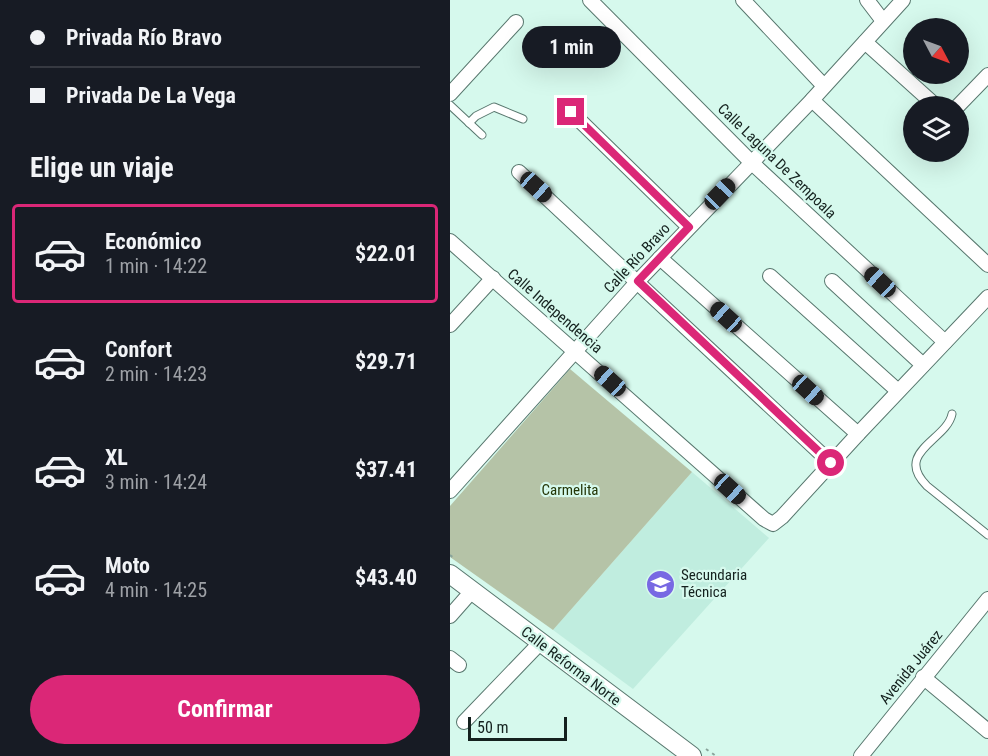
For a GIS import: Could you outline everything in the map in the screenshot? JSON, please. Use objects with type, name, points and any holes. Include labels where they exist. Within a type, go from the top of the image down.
[{"type":"main road","name":"Calle Reforma Norte","points":[[450,574],[692,756]]},
{"type":"street","name":"Calle Laguna De Zempoala","points":[[590,0],[751,162],[945,342]]},
{"type":"street","points":[[743,0],[824,86]]},
{"type":"street","points":[[867,0],[883,21]]},
{"type":"street","name":"Calle Río Bravo","points":[[450,491],[638,281],[812,100],[903,0]]},
{"type":"street","points":[[450,94],[516,22]]},
{"type":"street","points":[[865,42],[925,96]]},
{"type":"street","points":[[968,96],[988,75]]},
{"type":"street","points":[[812,100],[988,265]]},
{"type":"street","points":[[571,112],[689,227]]},
{"type":"street","points":[[519,172],[831,463],[988,297]]},
{"type":"street","name":"Calle Independencia","points":[[450,241],[764,519],[773,524],[782,517],[831,463]]},
{"type":"street","points":[[660,258],[858,434]]},
{"type":"street","points":[[770,276],[898,392]]},
{"type":"street","points":[[450,325],[493,278]]},
{"type":"street","points":[[832,281],[923,365]]},
{"type":"street","points":[[450,616],[472,591]]},
{"type":"street","name":"Avenida Juárez","points":[[861,756],[988,599]]},
{"type":"street","points":[[464,722],[540,643]]},
{"type":"street","points":[[923,677],[988,731]]},
{"type":"lane","points":[[450,105],[482,135]]},
{"type":"lane","points":[[469,123],[476,116],[494,107],[523,119]]},
{"type":"lane","points":[[952,414],[950,422],[928,441],[915,468],[918,477],[927,486],[988,535]]},
{"type":"shaded area","name":"Secundaria Técnica","points":[[692,472],[769,538],[633,689],[553,630]]},
{"type":"green space","name":"Carmelita","points":[[570,369],[692,472],[553,630],[450,557],[450,506]]},
{"type":"place","name":"Secundaria Técnica","points":[[660,584]]},
{"type":"route","points":[[571,112],[689,227],[638,281],[831,463]]}]
